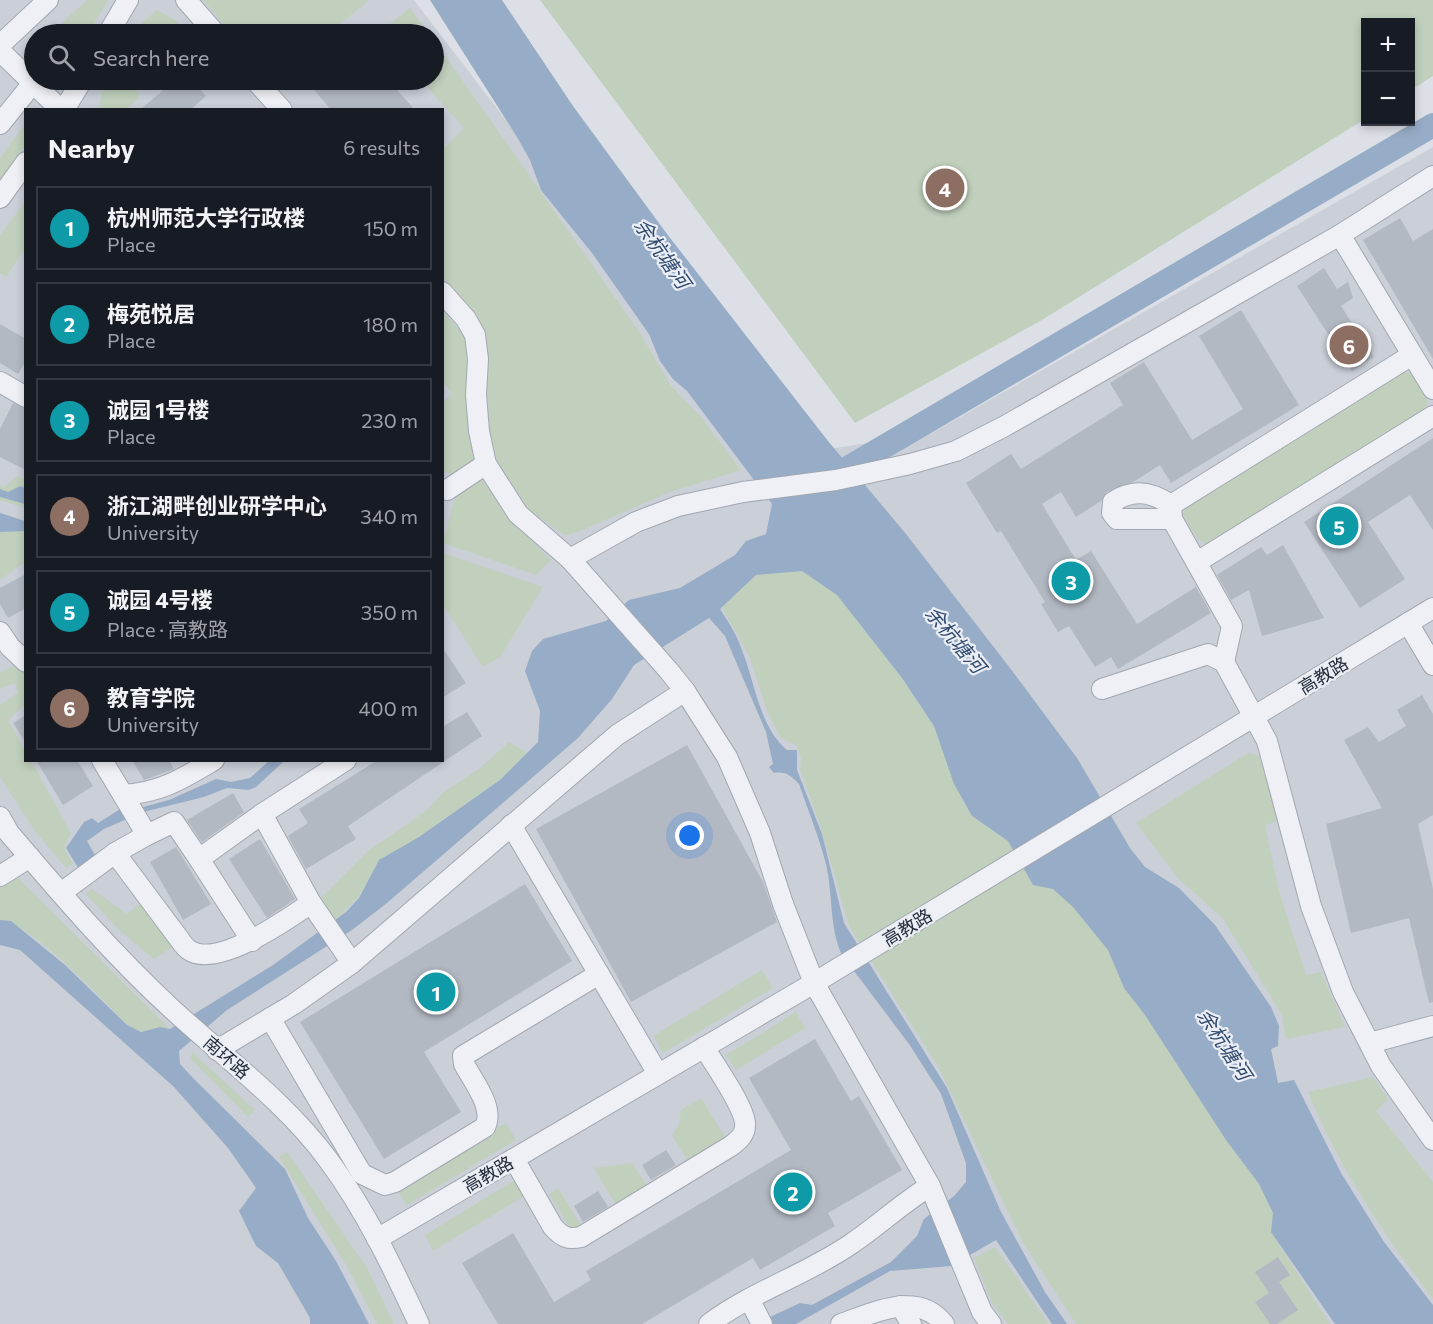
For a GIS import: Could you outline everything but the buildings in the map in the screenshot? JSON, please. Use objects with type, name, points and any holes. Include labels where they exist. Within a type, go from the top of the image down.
[{"type":"street","points":[[0,45],[48,0]]},
{"type":"street","points":[[114,24],[128,0]]},
{"type":"street","points":[[186,0],[207,24]]},
{"type":"street","points":[[0,51],[24,74]]},
{"type":"street","points":[[0,124],[27,90]]},
{"type":"street","points":[[41,90],[61,108]]},
{"type":"street","points":[[64,108],[76,90]]},
{"type":"street","points":[[264,90],[280,108]]},
{"type":"street","points":[[0,198],[24,165]]},
{"type":"street","points":[[570,559],[607,537],[678,506],[743,492],[836,480],[910,464],[956,451],[1005,426],[1340,236],[1433,176]]},
{"type":"street","points":[[1340,236],[1433,389]]},
{"type":"street","points":[[444,294],[466,319],[475,335],[477,413],[486,464],[518,514],[570,559],[600,590],[669,671],[685,691],[726,757],[760,833],[783,904],[814,983],[932,1190],[982,1312],[991,1324]]},
{"type":"street","points":[[1224,663],[1232,626],[1172,512],[1412,355]]},
{"type":"street","points":[[0,382],[24,396]]},
{"type":"street","points":[[1197,562],[1433,416]]},
{"type":"street","points":[[444,494],[486,464]]},
{"type":"street","name":"高教路","points":[[377,1239],[814,983],[1433,608]]},
{"type":"street","points":[[1408,623],[1433,665]]},
{"type":"street","points":[[3,644],[24,660]]},
{"type":"street","points":[[1102,689],[1208,654],[1224,663],[1267,741],[1311,906],[1343,992],[1410,1110],[1433,1140]]},
{"type":"street","points":[[214,1047],[270,1018],[511,825],[617,735],[685,691]]},
{"type":"street","points":[[103,762],[147,835]]},
{"type":"street","points":[[130,805],[146,794],[166,788],[207,762]]},
{"type":"street","points":[[199,859],[262,813],[342,762]]},
{"type":"street","points":[[262,813],[316,910],[348,956]]},
{"type":"street","name":"南环路","points":[[0,816],[9,833],[100,939],[172,1009],[254,1080],[328,1159],[359,1205],[419,1324]]},
{"type":"street","points":[[61,893],[115,853],[174,822],[252,941]]},
{"type":"street","points":[[511,825],[658,1074]]},
{"type":"street","points":[[115,853],[190,951],[204,954],[252,941],[316,910]]},
{"type":"street","points":[[0,876],[30,857]]},
{"type":"street","points":[[270,1018],[362,1174],[385,1185],[395,1182],[485,1126],[489,1120],[488,1110],[464,1064],[463,1056],[599,974]]},
{"type":"street","points":[[1370,1043],[1433,1026]]},
{"type":"street","points":[[514,1159],[553,1227],[561,1236],[571,1239],[581,1237],[740,1140],[744,1132],[743,1113],[704,1047]]},
{"type":"street","points":[[328,1159],[347,1149]]},
{"type":"street","points":[[710,1324],[730,1309],[755,1310],[932,1190]]},
{"type":"street","points":[[841,1324],[909,1305],[934,1311],[944,1324]]},
{"type":"street","points":[[901,1306],[911,1324]]},
{"type":"shaded area","points":[[0,0],[414,0],[432,24],[24,24],[24,90],[444,90],[444,39],[765,459],[932,433],[1433,147],[1433,1324],[0,1324]]},
{"type":"green space","points":[[87,0],[108,0],[94,24],[61,24]]},
{"type":"green space","points":[[203,0],[370,0],[340,24],[223,24]]},
{"type":"green space","points":[[540,0],[1433,0],[1433,76],[1415,87],[1415,18],[1361,18],[1361,121],[1042,320],[855,423]]},
{"type":"green space","points":[[410,8],[422,24],[390,24]]},
{"type":"green space","points":[[157,10],[179,24],[141,24]]},
{"type":"green space","points":[[444,54],[640,333],[671,386],[701,417],[741,470],[670,492],[578,532],[564,535],[522,505],[498,463],[490,434],[484,332],[444,278],[444,148],[464,128],[430,90],[444,90]]},
{"type":"green space","points":[[104,90],[137,90],[139,98],[128,108],[99,108]]},
{"type":"green space","points":[[24,125],[24,147],[0,182],[0,158]]},
{"type":"green space","points":[[24,203],[24,250],[6,277],[0,273],[0,235]]},
{"type":"green space","points":[[444,312],[465,336],[474,461],[454,476],[444,471],[444,401],[452,393],[444,383]]},
{"type":"green space","points":[[1402,372],[1413,374],[1428,402],[1425,412],[1208,546],[1198,539],[1182,515],[1186,506]]},
{"type":"green space","points":[[17,476],[24,480],[24,508],[0,500],[0,485],[4,487]]},
{"type":"green space","points":[[479,477],[524,533],[551,560],[536,575],[444,543],[456,494]]},
{"type":"green space","points":[[24,531],[24,563],[0,580],[0,532]]},
{"type":"green space","points":[[444,553],[543,587],[500,657],[483,667],[444,607]]},
{"type":"green space","points":[[802,571],[837,595],[902,678],[934,726],[961,798],[972,816],[1008,841],[1033,885],[1053,888],[1073,907],[1108,950],[1124,988],[1145,1015],[1226,1140],[1259,1184],[1273,1213],[1271,1232],[1330,1324],[1076,1324],[1022,1241],[939,1068],[849,926],[819,822],[800,770],[801,759],[797,746],[781,738],[767,711],[750,658],[722,607],[756,575]]},
{"type":"green space","points":[[24,666],[24,706],[8,720],[24,749],[24,762],[32,762],[71,833],[64,848],[73,864],[66,868],[35,831],[0,777],[0,705],[18,693],[15,683],[0,689],[0,673],[10,667]]},
{"type":"green space","points":[[509,742],[527,753],[500,780],[419,837],[379,860],[358,898],[335,920],[329,915],[321,898],[368,851],[426,811],[445,791],[479,769]]},
{"type":"green space","points":[[1248,753],[1259,756],[1279,821],[1265,825],[1279,891],[1306,975],[1321,972],[1345,1027],[1286,1039],[1282,1015],[1223,919],[1178,878],[1136,823]]},
{"type":"green space","points":[[16,876],[170,1029],[160,1027],[141,1032],[127,1025],[85,982],[47,948],[13,924],[0,920],[0,886]]},
{"type":"green space","points":[[92,889],[127,914],[143,901],[176,945],[154,959],[119,930],[86,894]]},
{"type":"green space","points":[[762,970],[773,988],[663,1053],[653,1036]]},
{"type":"green space","points":[[796,1012],[805,1028],[736,1070],[726,1055]]},
{"type":"green space","points":[[192,1052],[255,1110],[248,1117],[191,1059]]},
{"type":"green space","points":[[1373,1077],[1388,1099],[1376,1111],[1433,1182],[1433,1299],[1397,1250],[1348,1174],[1308,1092]]},
{"type":"green space","points":[[701,1098],[726,1139],[689,1163],[672,1135],[679,1124],[681,1110]]},
{"type":"green space","points":[[506,1123],[516,1140],[407,1205],[396,1188]]},
{"type":"green space","points":[[287,1152],[367,1268],[394,1324],[377,1324],[345,1263],[279,1157]]},
{"type":"green space","points":[[632,1163],[648,1188],[618,1208],[594,1168]]},
{"type":"green space","points":[[516,1179],[526,1195],[433,1251],[425,1235]]},
{"type":"green space","points":[[558,1188],[582,1227],[571,1230],[549,1194]]},
{"type":"green space","points":[[995,1247],[1049,1324],[1008,1324],[992,1303],[974,1258]]},
{"type":"water","name":"余杭塘河","points":[[430,0],[502,0],[573,106],[667,234],[828,441],[906,534],[1077,758],[1130,848],[1145,867],[1179,888],[1215,925],[1271,1007],[1279,1026],[1278,1046],[1271,1049],[1278,1083],[1294,1080],[1341,1173],[1384,1242],[1433,1305],[1433,1324],[1335,1324],[1271,1232],[1273,1213],[1259,1184],[1226,1140],[1145,1015],[1124,988],[1108,950],[1073,907],[1053,889],[1033,885],[1008,841],[972,816],[954,784],[934,726],[902,678],[837,595],[802,571],[756,575],[720,609],[740,645],[770,729],[787,750],[797,750],[797,770],[822,834],[844,923],[947,1088],[1001,1212],[1045,1292],[1067,1324],[1052,1324],[996,1240],[951,1266],[890,1271],[796,1324],[755,1324],[800,1303],[812,1305],[891,1262],[917,1236],[924,1219],[954,1196],[966,1182],[966,1163],[941,1094],[909,1044],[842,955],[833,922],[826,864],[799,784],[788,775],[774,773],[769,767],[773,764],[766,732],[725,636],[709,618],[634,665],[612,699],[578,738],[387,903],[352,930],[227,1010],[179,1051],[180,1064],[285,1169],[308,1218],[336,1261],[369,1324],[310,1324],[310,1318],[278,1263],[256,1246],[239,1211],[256,1188],[228,1148],[174,1087],[20,950],[0,945],[0,920],[11,921],[65,965],[127,1025],[141,1032],[160,1027],[170,1029],[273,965],[346,912],[359,898],[379,860],[419,837],[500,780],[538,742],[540,711],[525,671],[532,651],[543,639],[606,621],[629,600],[680,588],[735,555],[746,541],[766,534],[772,504],[687,391],[673,379],[660,361],[649,334],[592,253],[541,190],[530,160],[517,137]]},
{"type":"water","points":[[20,486],[24,488],[24,504],[0,497],[0,489],[8,492]]},
{"type":"water","points":[[0,513],[24,521],[24,531],[0,532]]},
{"type":"water","points":[[268,762],[283,762],[256,787],[249,790],[227,788],[204,797],[143,812],[104,829],[87,841],[96,857],[79,869],[66,848],[84,822],[92,818],[98,823],[122,808],[143,807],[169,800],[216,779],[231,782],[250,778]]},
{"type":"waterway","points":[[822,483],[1433,125]]},
{"type":"place","name":"浙江湖畔创业研学中心","points":[[945,188]]},
{"type":"place","name":"教育学院","points":[[1349,345]]},
{"type":"place","name":"诚园 4号楼","points":[[1339,526]]},
{"type":"place","name":"诚园 1号楼","points":[[1071,581]]},
{"type":"place","name":"杭州师范大学行政楼","points":[[436,992]]},
{"type":"place","name":"梅苑悦居","points":[[793,1192]]}]
